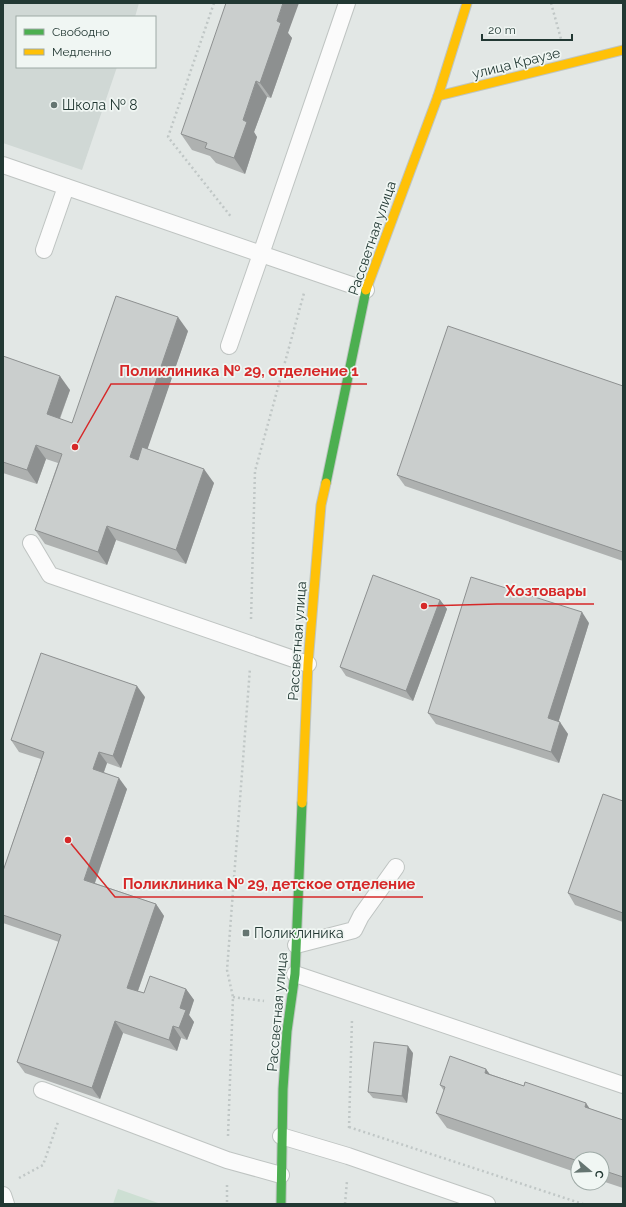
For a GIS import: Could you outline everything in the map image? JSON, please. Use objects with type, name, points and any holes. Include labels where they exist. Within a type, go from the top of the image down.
[{"type":"street","name":"Рассветная улица","points":[[281,1204],[281,1136],[290,1004],[295,974],[308,664],[321,505],[366,290],[438,96],[467,3]]},
{"type":"street","name":"улица Краузе","points":[[438,96],[623,50]]},
{"type":"lane","points":[[229,346],[347,3]]},
{"type":"lane","points":[[3,165],[366,290]]},
{"type":"lane","points":[[44,250],[66,187]]},
{"type":"lane","points":[[32,543],[50,575],[308,664]]},
{"type":"lane","points":[[296,945],[354,930],[361,916],[396,867]]},
{"type":"lane","points":[[295,974],[623,1085]]},
{"type":"lane","points":[[42,1090],[227,1160],[281,1175]]},
{"type":"lane","points":[[281,1136],[348,1156],[487,1204]]},
{"type":"lane","points":[[3,1195],[6,1204]]},
{"type":"path","points":[[214,3],[168,137],[236,223]]},
{"type":"path","points":[[227,1204],[227,1160],[233,997],[227,970],[250,644],[255,471],[310,271]]},
{"type":"path","points":[[345,1204],[349,1126],[352,994]]},
{"type":"path","points":[[16,1179],[43,1165],[66,1099]]},
{"type":"path","points":[[349,1126],[583,1204]]},
{"type":"shaded area","name":"Школа № 8","points":[[3,3],[139,3],[135,16],[16,16],[16,68],[117,68],[82,170],[3,143]]},
{"type":"green space","points":[[118,1189],[161,1204],[113,1204]]},
{"type":"building","points":[[226,3],[283,3],[277,21],[281,23],[260,83],[256,81],[243,120],[247,122],[234,158],[205,148],[207,143],[181,134]]},
{"type":"building","points":[[116,296],[178,317],[130,457],[138,460],[142,447],[204,469],[176,550],[107,526],[98,552],[35,530],[62,454],[36,445],[27,470],[3,462],[3,356],[60,376],[47,414],[72,423]]},
{"type":"building","points":[[448,326],[623,386],[623,552],[397,475]]},
{"type":"building","points":[[373,575],[440,600],[406,691],[340,667]]},
{"type":"building","points":[[471,577],[582,612],[548,718],[560,722],[551,752],[428,713]]},
{"type":"building","points":[[41,653],[137,686],[113,756],[99,752],[93,769],[119,778],[84,880],[156,904],[127,988],[144,993],[150,976],[186,989],[180,1008],[186,1010],[179,1028],[173,1026],[169,1040],[115,1021],[92,1088],[17,1062],[61,935],[3,915],[3,871],[44,752],[11,740]]},
{"type":"building","points":[[603,794],[623,801],[623,913],[568,893]]},
{"type":"building","points":[[374,1042],[408,1046],[402,1096],[368,1092]]},
{"type":"building","points":[[450,1056],[486,1069],[485,1073],[524,1086],[525,1082],[586,1103],[585,1107],[623,1120],[623,1177],[610,1173],[610,1151],[570,1151],[570,1158],[436,1113],[445,1087],[440,1085]]},
{"type":"traffic: fast","points":[[326,483],[366,290]]},
{"type":"traffic: fast","points":[[281,1204],[283,1089],[287,1031],[295,974],[302,803]]},
{"type":"traffic: slow","points":[[366,290],[438,96],[467,3]]},
{"type":"traffic: slow","points":[[438,96],[623,50]]},
{"type":"traffic: slow","points":[[302,803],[308,664],[321,505],[326,483]]},
{"type":"place","name":"Школа № 8","points":[[54,105]]},
{"type":"place","name":"Поликлиника № 29, отделение 1","points":[[75,447]]},
{"type":"place","name":"Хозтовары","points":[[424,606]]},
{"type":"place","name":"Поликлиника № 29, детское отделение","points":[[68,840]]},
{"type":"place","name":"Поликлиника","points":[[246,933]]}]
